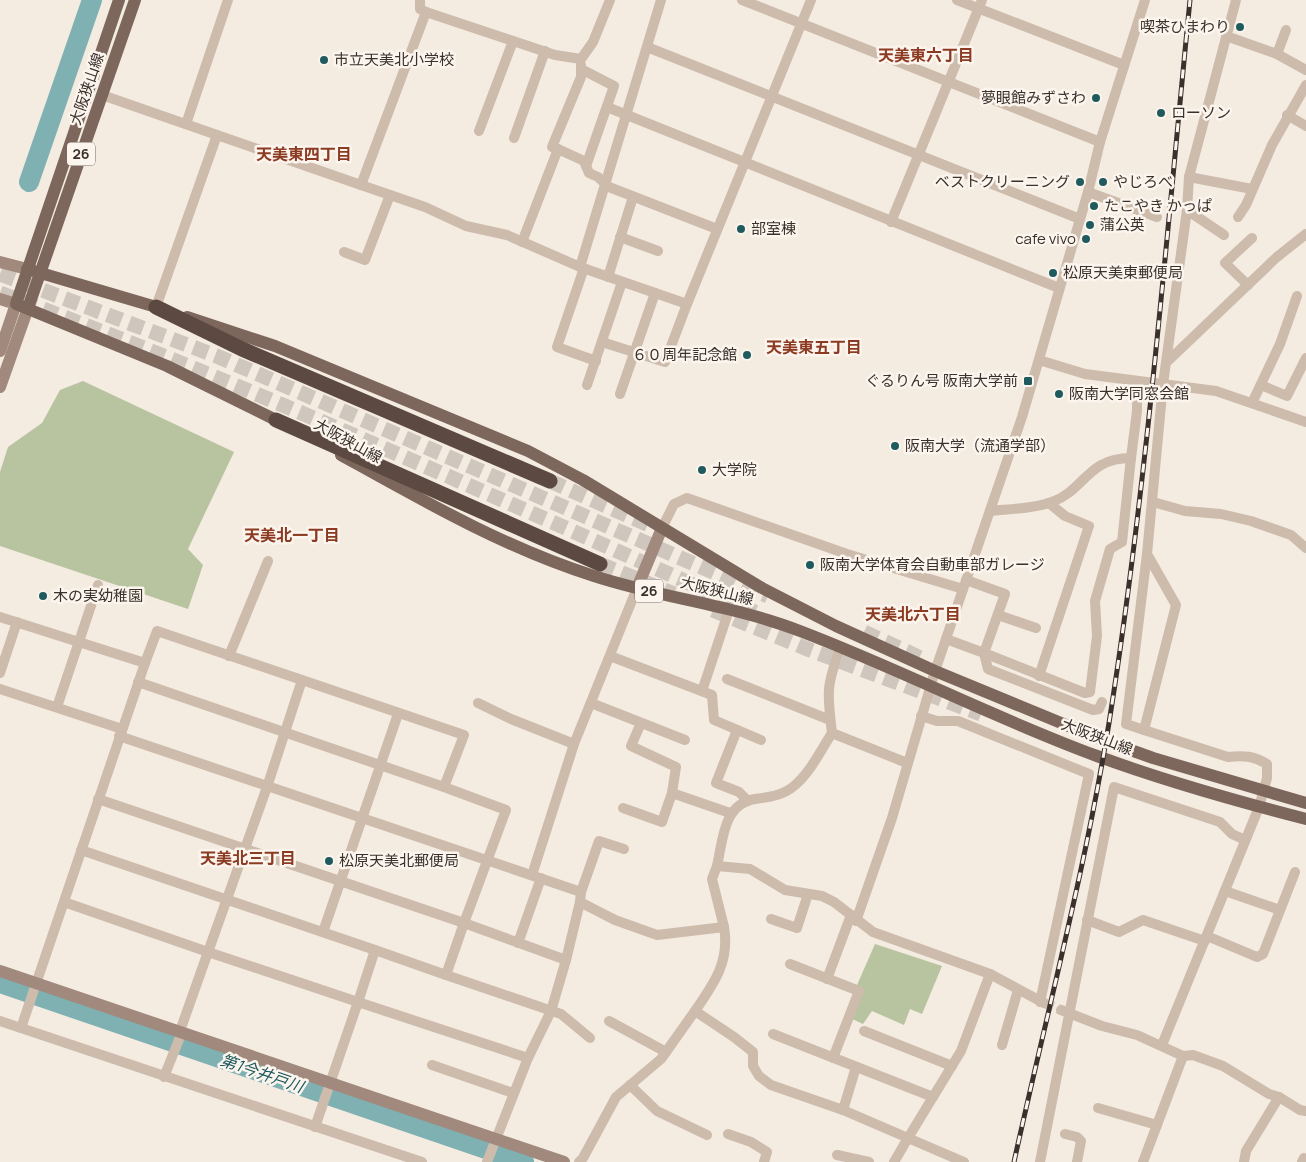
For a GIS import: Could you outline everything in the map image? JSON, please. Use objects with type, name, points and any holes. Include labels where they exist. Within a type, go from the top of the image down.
[{"type":"highway","points":[[156,307],[242,349],[550,481]]},
{"type":"highway","points":[[276,420],[600,564]]},
{"type":"main road","name":"大阪狭山線","points":[[119,0],[22,306],[167,366],[276,420],[400,488],[503,540],[565,566],[638,588],[729,610],[798,630],[1095,755],[1258,807],[1306,819]]},
{"type":"main road","name":"大阪狭山線","points":[[33,271],[102,95],[136,0]]},
{"type":"main road","name":"大阪狭山線","points":[[33,271],[156,307],[276,346],[528,451],[583,480],[732,572],[795,605],[935,671],[1100,739],[1152,758],[1263,792],[1306,803]]},
{"type":"street","points":[[186,124],[228,0]]},
{"type":"street","points":[[420,0],[420,9],[426,12],[581,64],[614,86],[586,166]]},
{"type":"street","points":[[610,0],[593,42],[581,64],[580,77],[552,147],[584,161],[589,173],[598,176],[609,187],[717,230]]},
{"type":"street","points":[[596,360],[557,347],[582,268],[604,183],[661,0]]},
{"type":"street","points":[[742,0],[1100,142]]},
{"type":"street","points":[[602,342],[665,362],[811,0]]},
{"type":"street","points":[[957,0],[980,4],[1124,65]]},
{"type":"street","points":[[827,979],[892,818],[930,686],[1022,417],[1088,192],[1100,142],[1145,0]]},
{"type":"street","points":[[1162,1045],[1225,891],[1258,807],[1267,778],[1266,764],[1257,758],[1241,755],[1228,757],[1126,724],[1153,502],[1163,384],[1168,361],[1187,210],[1189,177],[1236,0]]},
{"type":"street","points":[[892,222],[980,4]]},
{"type":"street","points":[[360,185],[426,12]]},
{"type":"street","points":[[1277,54],[1286,30]]},
{"type":"street","points":[[1226,36],[1277,54],[1306,70]]},
{"type":"street","points":[[479,131],[513,41]]},
{"type":"street","points":[[647,47],[1080,219]]},
{"type":"street","points":[[514,138],[545,52]]},
{"type":"street","points":[[1238,217],[1246,205],[1287,115],[1306,85]]},
{"type":"street","points":[[102,95],[425,207],[466,226],[507,235],[582,268],[687,304]]},
{"type":"street","points":[[607,107],[744,164],[1059,288]]},
{"type":"street","points":[[1287,115],[1306,126]]},
{"type":"street","points":[[156,307],[216,135]]},
{"type":"street","points":[[522,242],[558,149]]},
{"type":"street","points":[[1189,177],[1252,190]]},
{"type":"street","points":[[1088,192],[1157,216]]},
{"type":"street","points":[[344,252],[365,260],[390,195]]},
{"type":"street","points":[[608,277],[633,197]]},
{"type":"street","points":[[1187,210],[1224,235]]},
{"type":"street","points":[[1168,361],[1277,257],[1306,234]]},
{"type":"street","points":[[620,237],[658,251]]},
{"type":"street","points":[[1248,285],[1225,263],[1252,238]]},
{"type":"street","points":[[0,262],[33,271]]},
{"type":"street","points":[[587,385],[622,282]]},
{"type":"street","points":[[620,394],[655,292]]},
{"type":"street","points":[[1252,403],[1280,344],[1297,296]]},
{"type":"street","points":[[0,299],[22,306]]},
{"type":"street","points":[[0,351],[22,306]]},
{"type":"street","points":[[0,387],[22,306]]},
{"type":"street","points":[[1261,385],[1287,396],[1306,358]]},
{"type":"street","points":[[1039,360],[1085,374],[1216,391],[1306,422]]},
{"type":"street","points":[[946,639],[1085,693],[1090,692],[1097,636],[1095,601],[1110,549],[1122,542],[1137,412],[1137,382]]},
{"type":"street","points":[[990,511],[1050,503],[1066,494],[1096,466],[1118,458],[1131,458]]},
{"type":"street","points":[[518,943],[574,744],[662,528],[674,504],[680,499],[688,498],[848,554],[1005,594],[984,653],[988,669],[1093,710],[1099,709],[1102,702]]},
{"type":"street","points":[[1153,502],[1185,511],[1221,514],[1251,521],[1291,535],[1306,548]]},
{"type":"street","points":[[1039,676],[1061,616],[1058,616],[1089,526],[1065,516],[1050,503]]},
{"type":"street","points":[[1144,730],[1176,605],[1147,554]]},
{"type":"street","points":[[229,656],[268,561]]},
{"type":"street","points":[[56,707],[98,585]]},
{"type":"street","points":[[702,691],[729,610]]},
{"type":"street","points":[[998,615],[1036,628]]},
{"type":"street","points":[[0,617],[145,663]]},
{"type":"street","points":[[0,673],[17,622]]},
{"type":"street","points":[[21,1027],[157,631],[464,735],[444,787]]},
{"type":"street","points":[[579,1162],[616,1097],[666,1052],[695,1011],[721,968],[726,943],[712,879],[730,812],[739,804],[768,798],[794,785],[832,733],[827,692],[828,680],[841,647]]},
{"type":"street","points":[[610,656],[712,695],[714,720],[761,740]]},
{"type":"street","points":[[727,678],[830,720]]},
{"type":"street","points":[[164,1076],[267,786],[302,680]]},
{"type":"street","points":[[138,682],[506,810],[446,975]]},
{"type":"street","points":[[0,689],[56,707],[267,786],[536,877],[581,897],[614,920],[657,935],[724,927]]},
{"type":"street","points":[[478,703],[511,719],[574,744]]},
{"type":"street","points":[[591,703],[685,740]]},
{"type":"street","points":[[323,932],[398,714]]},
{"type":"street","points":[[717,866],[750,869],[785,890],[822,896],[853,918],[887,938],[926,950],[990,974],[1042,1002],[1089,774],[958,720],[937,721],[921,716]]},
{"type":"street","points":[[624,808],[662,822],[672,793],[676,767],[631,746],[641,723]]},
{"type":"street","points":[[737,730],[716,783],[739,792],[748,801]]},
{"type":"street","points":[[832,733],[907,763]]},
{"type":"street","points":[[1040,1162],[1065,1011],[1087,920],[1114,788],[1220,822],[1232,834],[1245,840]]},
{"type":"street","points":[[672,793],[730,812]]},
{"type":"street","points":[[98,799],[464,923],[566,960]]},
{"type":"street","points":[[486,1162],[494,1138],[528,1058],[551,1011],[566,960],[581,897],[599,841],[624,848]]},
{"type":"street","points":[[81,850],[561,1014],[590,1038]]},
{"type":"street","points":[[1087,920],[1119,932],[1143,920],[1257,957],[1263,954],[1295,872]]},
{"type":"street","points":[[1225,891],[1280,910]]},
{"type":"street","points":[[771,919],[797,928],[808,894]]},
{"type":"street","points":[[64,902],[208,952],[528,1058]]},
{"type":"street","points":[[315,1126],[375,950]]},
{"type":"street","points":[[790,964],[859,991],[833,1058]]},
{"type":"street","points":[[0,971],[564,1162]]},
{"type":"street","points":[[894,1162],[961,1051],[990,974]]},
{"type":"street","points":[[1002,1045],[1018,990]]},
{"type":"street","points":[[695,1011],[734,1037],[752,1052],[753,1066],[759,1076],[771,1085],[843,1110],[964,1162]]},
{"type":"street","points":[[1065,1011],[1162,1045],[1183,1056],[1193,1055],[1222,1066],[1269,1094],[1279,1096],[1300,1110],[1306,1111]]},
{"type":"street","points":[[0,1021],[422,1162]]},
{"type":"street","points":[[609,1021],[666,1052]]},
{"type":"street","points":[[864,1031],[952,1066]]},
{"type":"street","points":[[773,1034],[933,1097]]},
{"type":"street","points":[[1143,1162],[1183,1056]]},
{"type":"street","points":[[432,1065],[513,1093]]},
{"type":"street","points":[[843,1110],[856,1067]]},
{"type":"street","points":[[630,1085],[657,1111],[708,1135]]},
{"type":"street","points":[[1244,1162],[1246,1151],[1279,1096]]},
{"type":"street","points":[[1098,1108],[1158,1125]]},
{"type":"street","points":[[728,1134],[751,1142],[768,1152],[765,1162]]},
{"type":"street","points":[[1066,1134],[1076,1137],[1081,1141],[1077,1162]]},
{"type":"street","points":[[837,1155],[869,1162]]},
{"type":"street","points":[[1302,1162],[1304,1158],[1306,1159]]},
{"type":"green space","points":[[83,381],[234,452],[188,549],[203,565],[188,609],[0,546],[0,472],[8,447],[42,423],[60,390]]},
{"type":"green space","points":[[875,944],[942,966],[922,1014],[910,1009],[904,1025],[872,1011],[863,1024],[850,1018],[857,985]]},
{"type":"waterway","points":[[29,182],[92,0]]},
{"type":"waterway","name":"第1今井戸川","points":[[0,983],[524,1162]]},
{"type":"tunnel","points":[[0,274],[219,357],[768,596]]},
{"type":"tunnel","points":[[0,293],[192,368],[382,447],[759,614]]},
{"type":"tunnel","points":[[550,481],[649,525]]},
{"type":"tunnel","points":[[600,564],[674,594]]},
{"type":"tunnel","points":[[713,610],[810,650],[981,714]]},
{"type":"tunnel","points":[[864,632],[925,660]]},
{"type":"tunnel","points":[[1044,1003],[1061,1010]]},
{"type":"railway","points":[[1014,1162],[1089,834],[1109,723],[1145,453],[1190,0]]},
{"type":"place","name":"喫茶ひまわり","points":[[1240,27]]},
{"type":"place","name":"市立天美北小学校","points":[[324,60]]},
{"type":"place","name":"夢眼館みずさわ","points":[[1096,98]]},
{"type":"place","name":"ローソン","points":[[1161,113]]},
{"type":"place","name":"ベストクリーニング","points":[[1080,182]]},
{"type":"place","name":"やじろべ","points":[[1103,182]]},
{"type":"place","name":"たこやき かっぱ","points":[[1094,206]]},
{"type":"place","name":"蒲公英","points":[[1090,225]]},
{"type":"place","name":"部室棟","points":[[741,229]]},
{"type":"place","name":"cafe vivo","points":[[1086,239]]},
{"type":"place","name":"松原天美東郵便局","points":[[1053,273]]},
{"type":"place","name":"６０周年記念館","points":[[747,355]]},
{"type":"place","name":"ぐるりん号 阪南大学前","points":[[1028,381]]},
{"type":"place","name":"阪南大学同窓会館","points":[[1059,394]]},
{"type":"place","name":"阪南大学（流通学部）","points":[[895,446]]},
{"type":"place","name":"大学院","points":[[702,470]]},
{"type":"place","name":"阪南大学体育会自動車部ガレージ","points":[[810,565]]},
{"type":"place","name":"木の実幼稚園","points":[[43,596]]},
{"type":"place","name":"松原天美北郵便局","points":[[329,861]]},
{"type":"district","name":"天美東六丁目","points":[[926,55]]},
{"type":"district","name":"天美東四丁目","points":[[304,154]]},
{"type":"district","name":"天美東五丁目","points":[[814,347]]},
{"type":"district","name":"天美北一丁目","points":[[292,535]]},
{"type":"district","name":"天美北六丁目","points":[[913,614]]},
{"type":"district","name":"天美北三丁目","points":[[248,858]]}]
